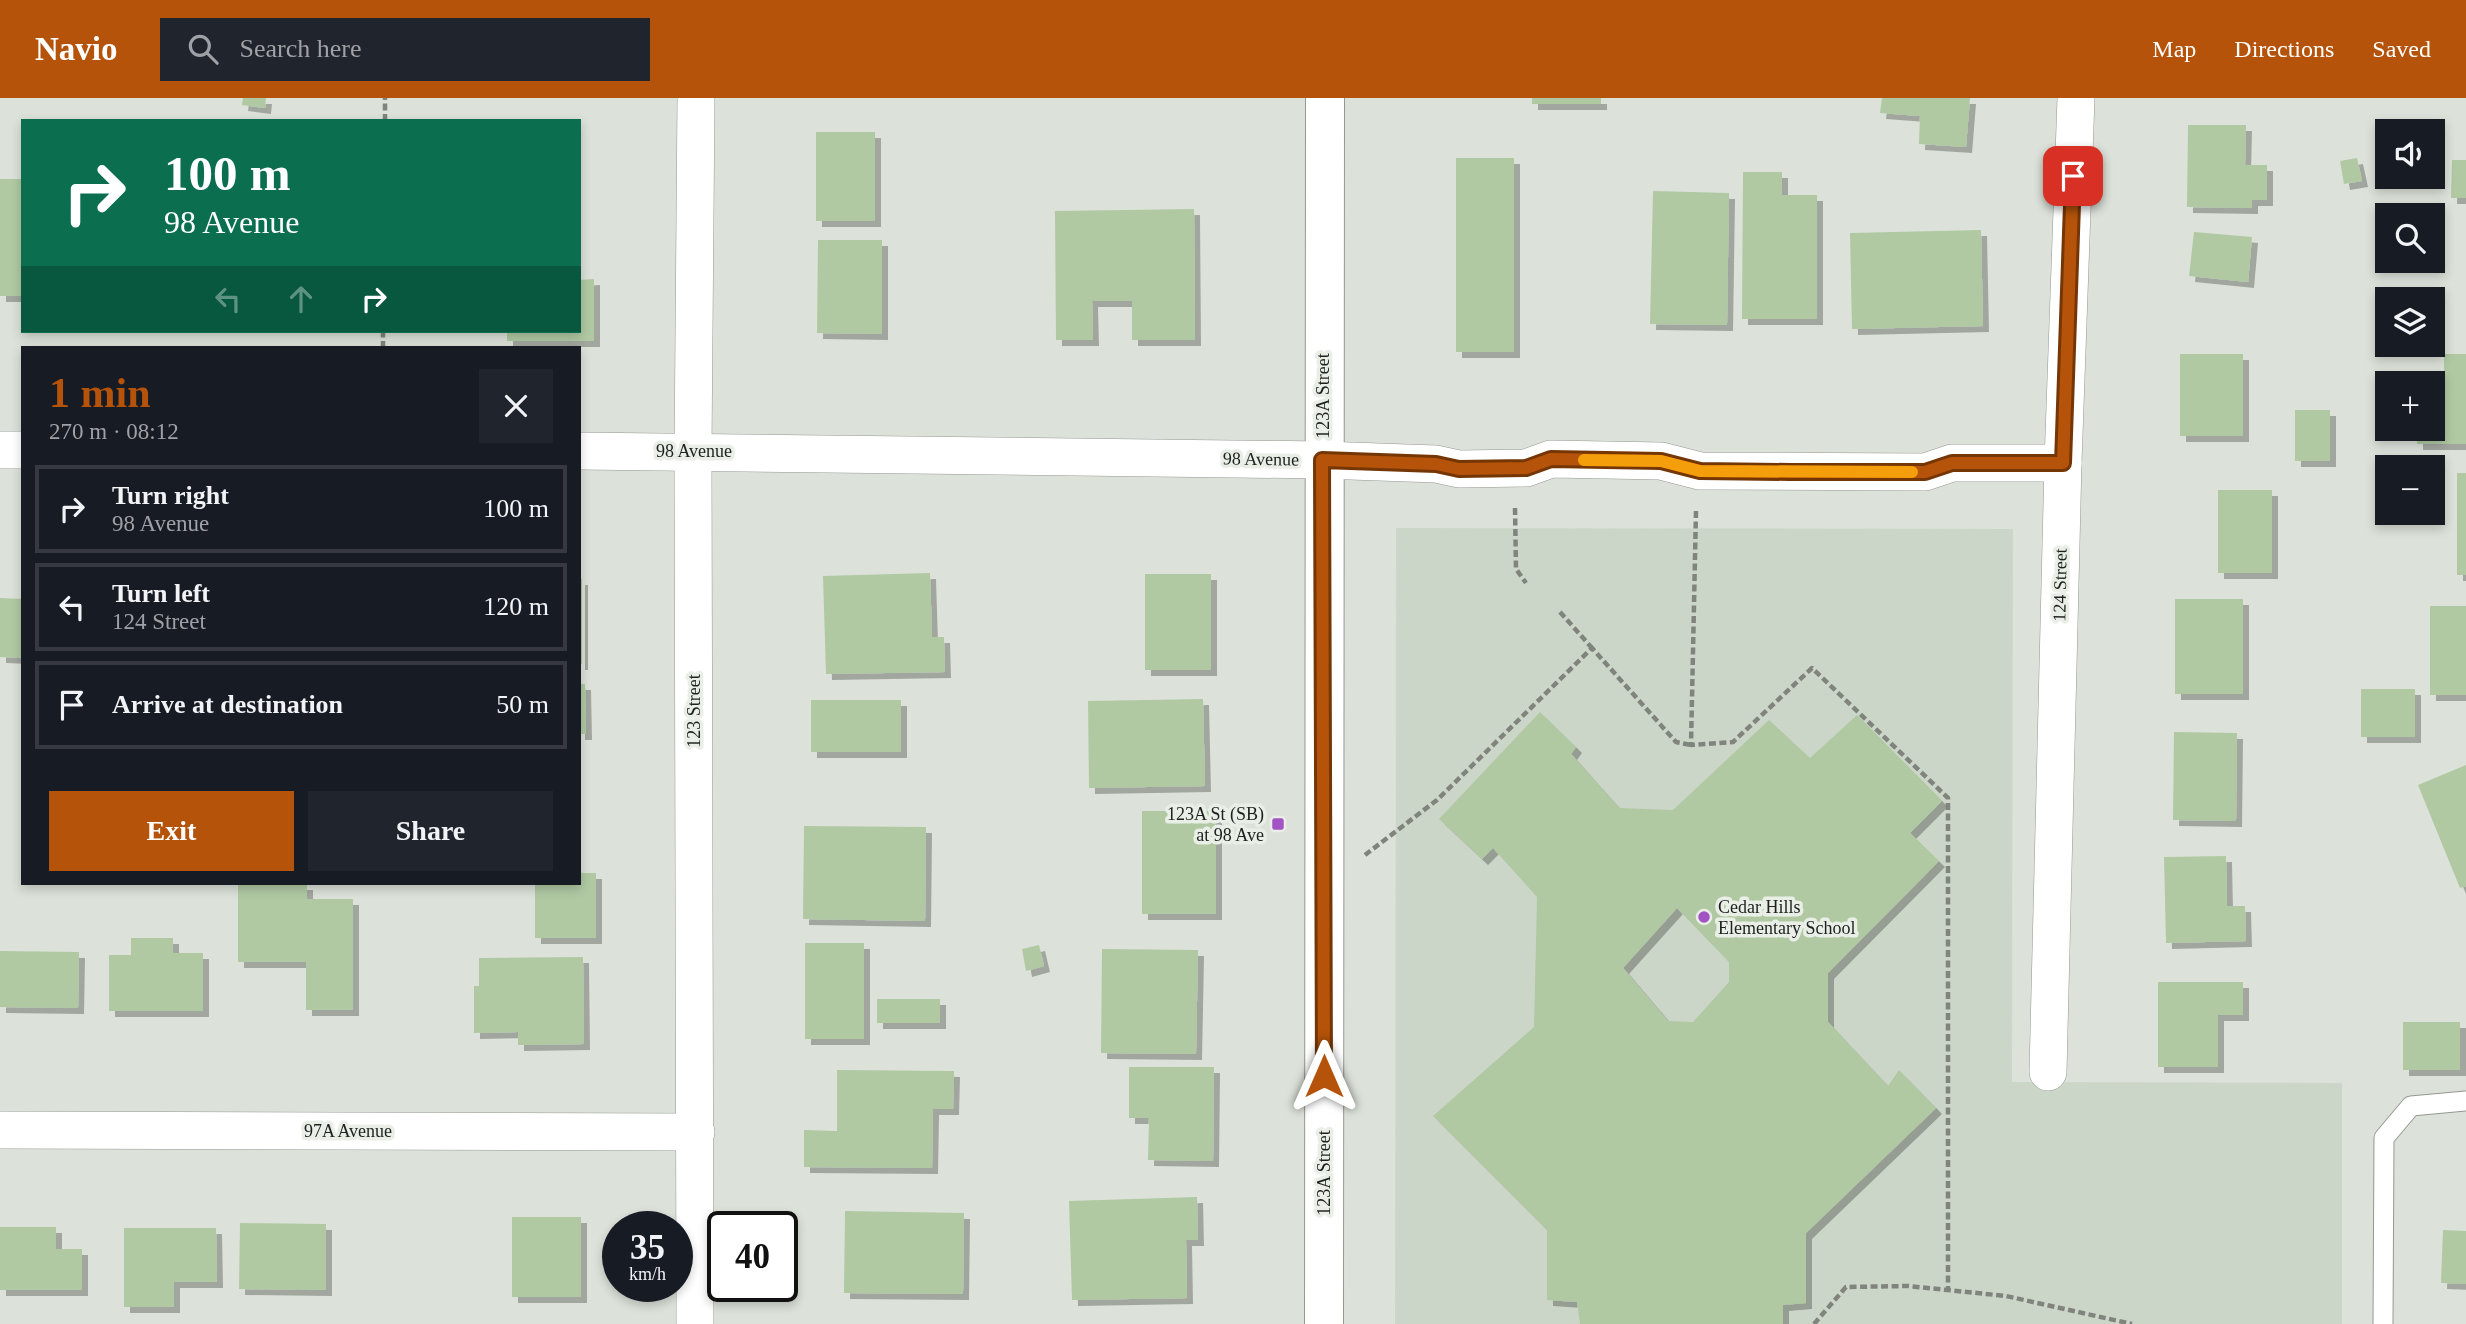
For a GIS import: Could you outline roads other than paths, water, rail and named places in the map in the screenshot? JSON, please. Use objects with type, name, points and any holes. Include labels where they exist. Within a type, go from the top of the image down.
[{"type":"street","name":"123 Street","points":[[695,1324],[693,451],[696,98]]},
{"type":"street","name":"123A Street","points":[[1324,1324],[1322,460],[1325,98]]},
{"type":"street","name":"124 Street","points":[[2048,1072],[2063,463],[2076,98]]},
{"type":"street","points":[[0,450],[21,450]]},
{"type":"street","name":"98 Avenue","points":[[581,451],[1322,460],[1436,464],[1459,469],[1526,468],[1551,459],[1661,461],[1700,471],[1800,472],[1925,472],[1952,463],[2063,463]]},
{"type":"street","name":"97A Avenue","points":[[0,1130],[696,1132]]},
{"type":"lane","points":[[2383,1324],[2384,1138],[2411,1107],[2466,1101]]},
{"type":"place","name":"123A St (SB) at 98 Ave","points":[[1278,824]]},
{"type":"place","name":"Cedar Hills Elementary School","points":[[1704,917]]}]
